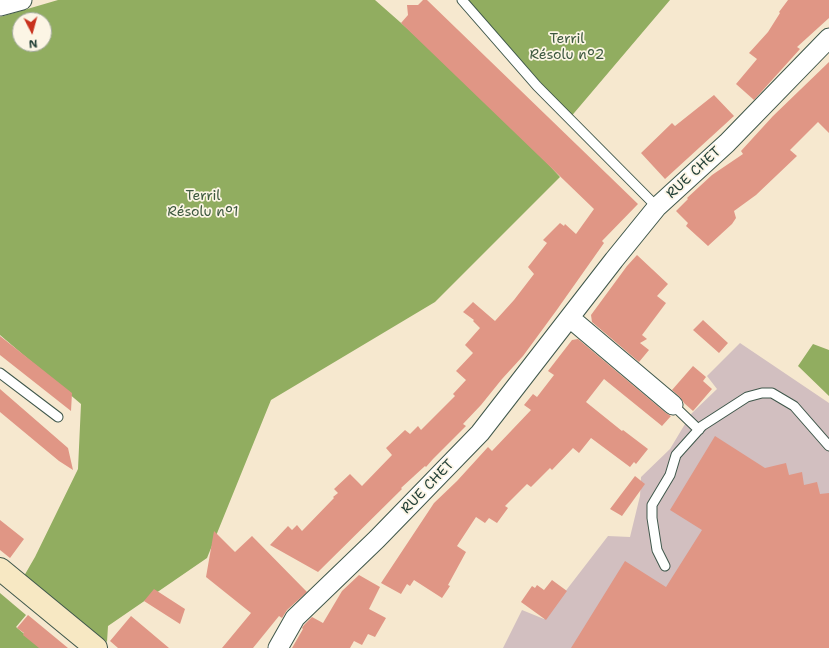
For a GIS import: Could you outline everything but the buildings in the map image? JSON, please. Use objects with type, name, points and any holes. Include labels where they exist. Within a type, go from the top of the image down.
[{"type":"street","points":[[0,6],[22,0]]},
{"type":"street","name":"RUE CHET","points":[[278,648],[295,618],[377,540],[480,433],[657,207],[727,143],[829,38]]},
{"type":"street","points":[[570,318],[673,405]]},
{"type":"street","points":[[0,569],[96,648]]},
{"type":"lane","points":[[462,0],[537,86],[657,207]]},
{"type":"lane","points":[[0,373],[58,417]]},
{"type":"lane","points":[[665,566],[657,550],[652,518],[652,505],[670,475],[676,454],[702,426],[748,397],[762,393],[772,393],[794,406],[829,446]]},
{"type":"lane","points":[[673,405],[699,430]]},
{"type":"shaded area","points":[[740,343],[829,403],[829,648],[503,648],[522,610],[544,619],[608,536],[630,537],[640,496],[641,477],[670,449],[691,414],[717,389],[707,376]]},
{"type":"green space","name":"Terril Résolu n°1","points":[[58,0],[375,0],[493,104],[560,177],[435,302],[271,400],[207,558],[108,626],[107,642],[24,576],[35,557],[78,469],[81,404],[0,335],[0,17],[12,13],[12,52],[52,52],[52,12],[17,12]]},
{"type":"green space","name":"Terril Résolu n°2","points":[[458,0],[670,0],[569,119]]},
{"type":"green space","points":[[813,344],[829,350],[829,396],[798,366]]},
{"type":"green space","points":[[0,593],[26,615],[16,627],[41,648],[0,648]]}]
